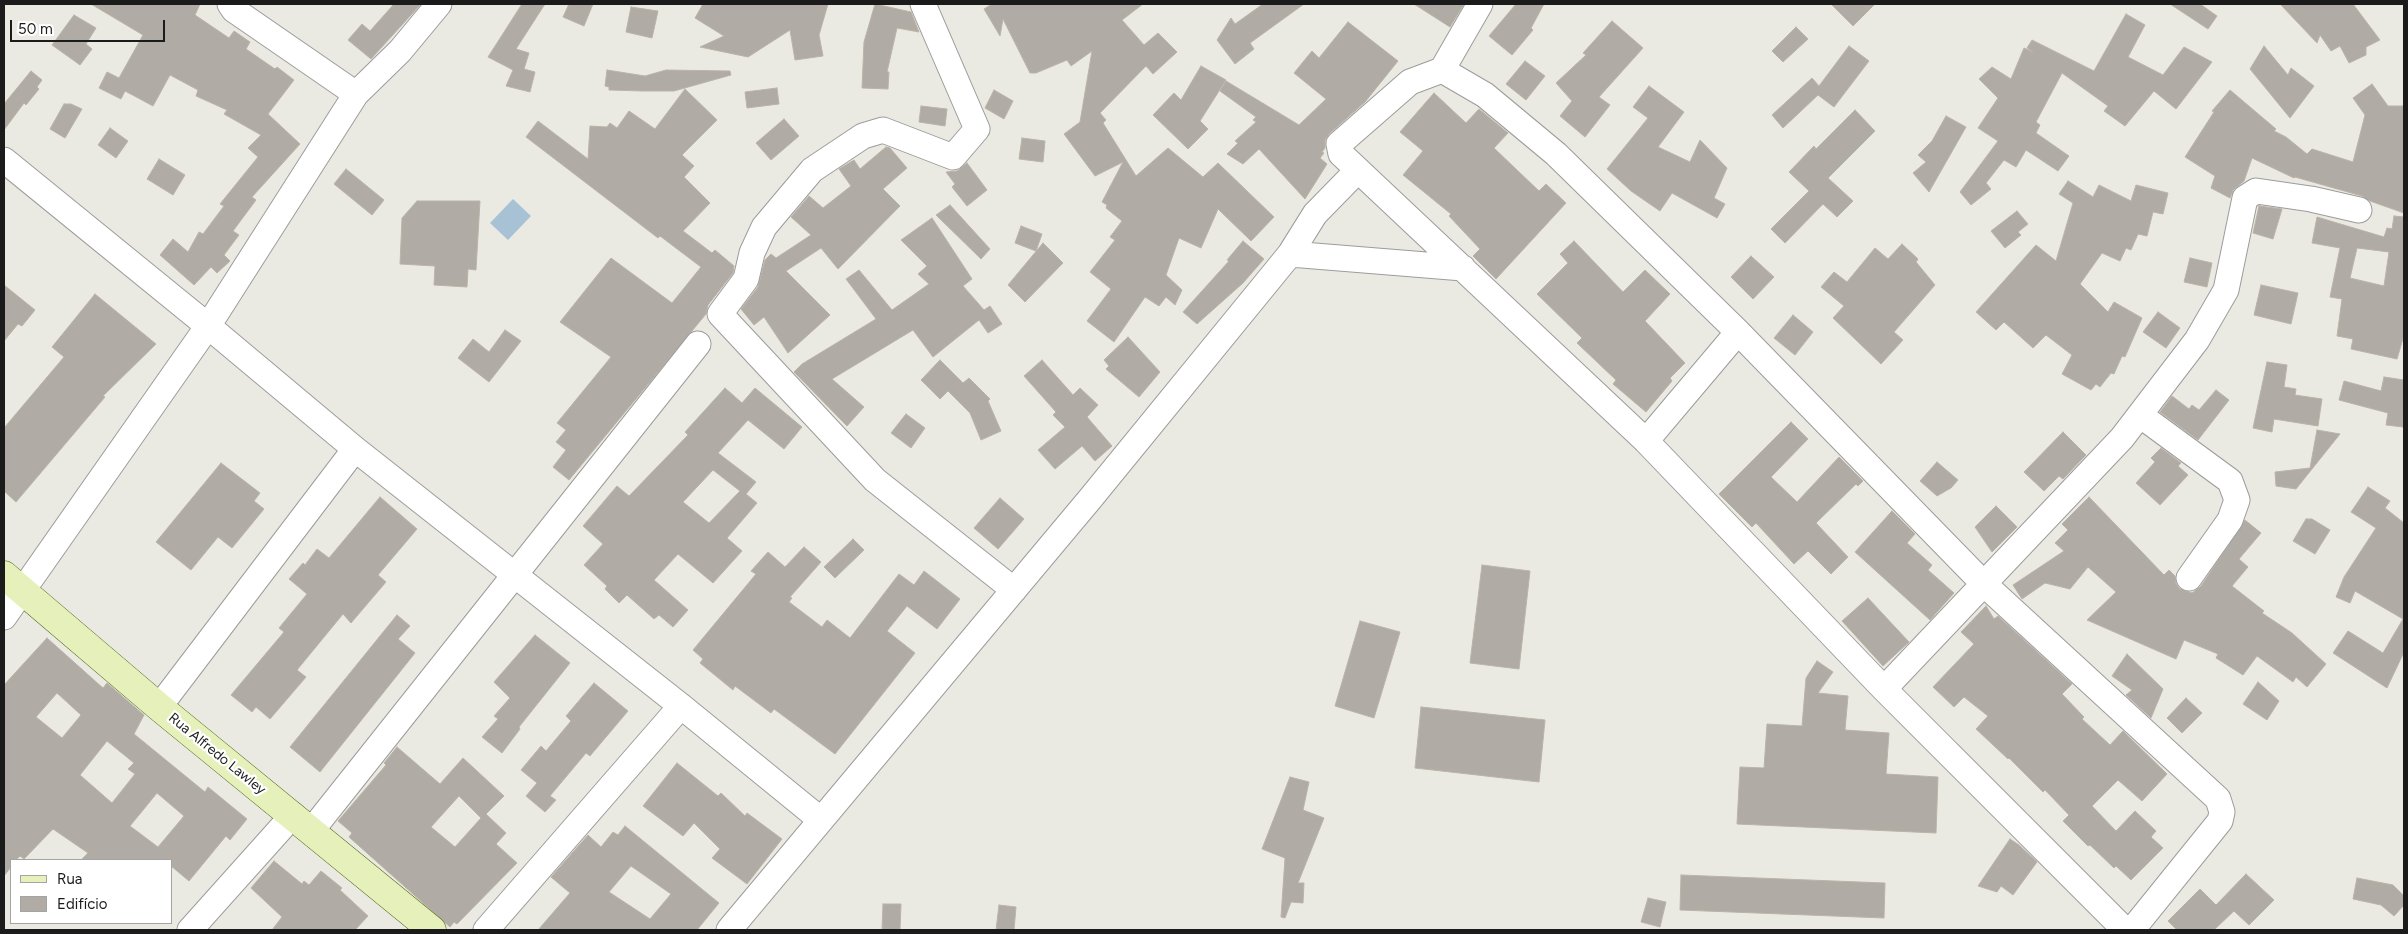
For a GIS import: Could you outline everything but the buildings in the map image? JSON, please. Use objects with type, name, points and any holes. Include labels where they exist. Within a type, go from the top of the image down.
[{"type":"main road","name":"Rua Alfredo Lawley","points":[[14,583],[159,707],[432,930]]},
{"type":"street","points":[[230,4],[234,10],[356,94]]},
{"type":"street","points":[[4,617],[14,583],[208,326],[356,94],[400,51],[439,4]]},
{"type":"street","points":[[923,4],[977,129],[953,157],[883,130],[863,136],[812,170],[764,227],[752,253],[746,279],[720,314],[875,480],[1014,590]]},
{"type":"street","points":[[1480,4],[1442,70],[1410,82],[1339,144],[1341,154],[1646,441],[1884,689],[2125,930]]},
{"type":"street","points":[[1442,70],[1484,95],[1556,154],[1738,332],[1983,583],[2218,799],[2222,812],[2220,821],[2132,930]]},
{"type":"street","points":[[4,160],[208,326],[355,449],[681,706],[821,820]]},
{"type":"street","points":[[729,930],[1014,590],[1290,254],[1316,214],[1358,170]]},
{"type":"street","points":[[1884,689],[2122,438],[2198,340],[2226,290],[2245,198],[2256,191],[2311,199],[2359,210]]},
{"type":"street","points":[[1290,254],[1463,268]]},
{"type":"street","points":[[1646,441],[1738,332]]},
{"type":"street","points":[[190,930],[302,822],[515,576],[698,344]]},
{"type":"street","points":[[2140,415],[2230,481],[2237,500],[2230,520],[2188,578]]},
{"type":"street","points":[[159,707],[355,449]]},
{"type":"street","points":[[486,930],[681,706]]},
{"type":"water","points":[[513,199],[531,216],[508,240],[490,223]]}]
